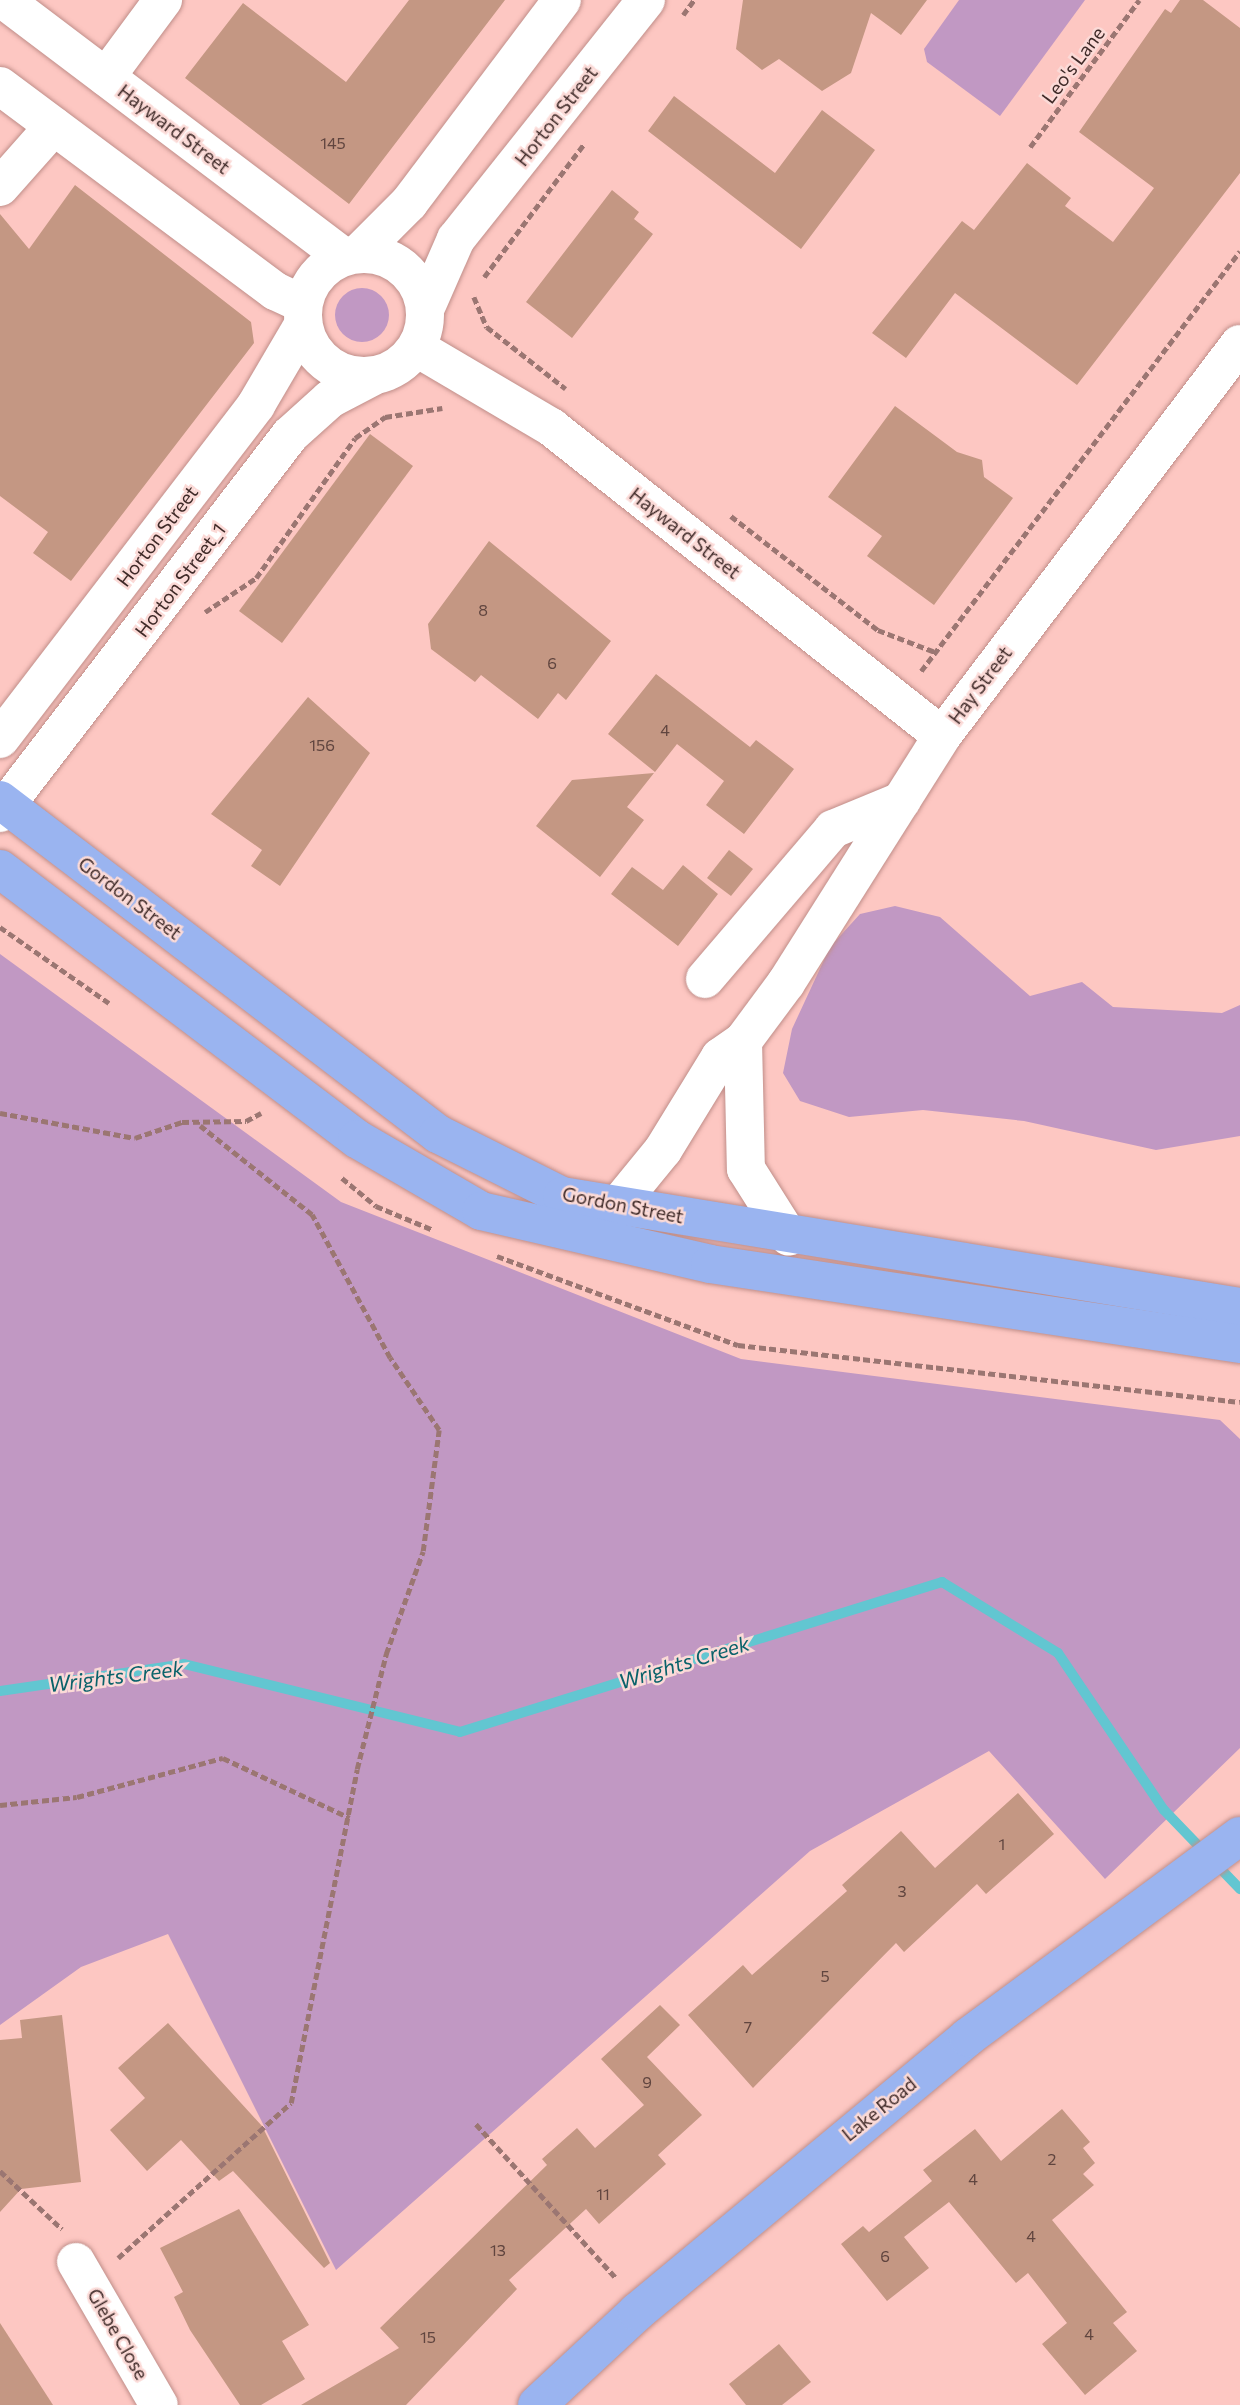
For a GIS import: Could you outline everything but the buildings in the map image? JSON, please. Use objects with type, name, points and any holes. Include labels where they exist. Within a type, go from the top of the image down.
[{"type":"main road","name":"Gordon Street","points":[[2,806],[438,1134],[562,1196],[789,1237],[1240,1307]]},
{"type":"main road","name":"Gordon Street","points":[[0,869],[357,1139],[481,1211],[710,1264],[1240,1344]]},
{"type":"main road","name":"Lake Road","points":[[537,2405],[647,2304],[957,2045],[1199,1870],[1240,1836]]},
{"type":"street","name":"Hayward Street","points":[[4,0],[351,255]]},
{"type":"street","points":[[106,77],[163,0]]},
{"type":"street","points":[[303,314],[318,275],[351,255],[409,202],[562,0]]},
{"type":"street","name":"Horton Street","points":[[427,305],[456,239],[646,0]]},
{"type":"street","points":[[0,86],[303,314],[315,354],[331,368],[372,377],[403,364],[417,348],[427,305],[398,264],[351,255]]},
{"type":"street","points":[[0,187],[54,127]]},
{"type":"street","name":"Horton Street","points":[[0,739],[256,405],[303,314]]},
{"type":"street","name":"Hay Street","points":[[618,1205],[663,1150],[720,1057],[743,1041],[942,736],[1240,344]]},
{"type":"street","name":"Hayward Street","points":[[417,348],[551,427],[942,736]]},
{"type":"street","name":"Horton Street_1","points":[[2,806],[290,435],[330,399],[372,377]]},
{"type":"street","points":[[705,979],[833,829],[901,801]]},
{"type":"street","points":[[743,1041],[747,1169],[789,1237]]},
{"type":"street","name":"Glebe Close","points":[[76,2262],[159,2405]]},
{"type":"path","points":[[678,21],[694,0]]},
{"type":"path","name":"Leo's Lane","points":[[1030,147],[1139,0]]},
{"type":"path","points":[[575,395],[487,327],[474,294],[590,137]]},
{"type":"path","points":[[924,666],[1240,251]]},
{"type":"path","points":[[198,617],[256,578],[355,438],[385,417],[442,408],[449,401]]},
{"type":"path","points":[[726,513],[878,630],[935,652]]},
{"type":"path","points":[[0,1113],[135,1138],[183,1122],[200,1126],[246,1121],[263,1112]]},
{"type":"path","points":[[125,2252],[291,2103],[350,1818],[357,1769],[386,1654],[423,1551],[439,1430],[390,1358],[312,1215],[200,1126]]},
{"type":"path","points":[[0,1805],[77,1797],[223,1758],[350,1818]]},
{"type":"path","points":[[476,2124],[615,2277]]},
{"type":"path","points":[[0,2171],[58,2220]]},
{"type":"shaded area","points":[[959,0],[1085,0],[1000,116],[927,62],[924,49]]},
{"type":"shaded area","points":[[362,288],[381,296],[389,315],[381,334],[362,342],[343,334],[335,315],[343,296]]},
{"type":"shaded area","points":[[895,906],[940,917],[1030,996],[1082,982],[1113,1007],[1222,1013],[1240,1005],[1240,1136],[1156,1150],[1024,1121],[923,1110],[849,1117],[800,1101],[783,1073],[792,1029],[830,947],[860,914]]},
{"type":"shaded area","points":[[0,954],[341,1202],[741,1359],[1220,1420],[1240,1439],[1240,1748],[1105,1879],[989,1751],[810,1851],[336,2270],[168,1934],[81,1967],[0,2025]]},
{"type":"waterway","name":"Wrights Creek","points":[[0,1691],[184,1664],[460,1732],[942,1582],[1058,1653],[1164,1810],[1240,1889]]}]
